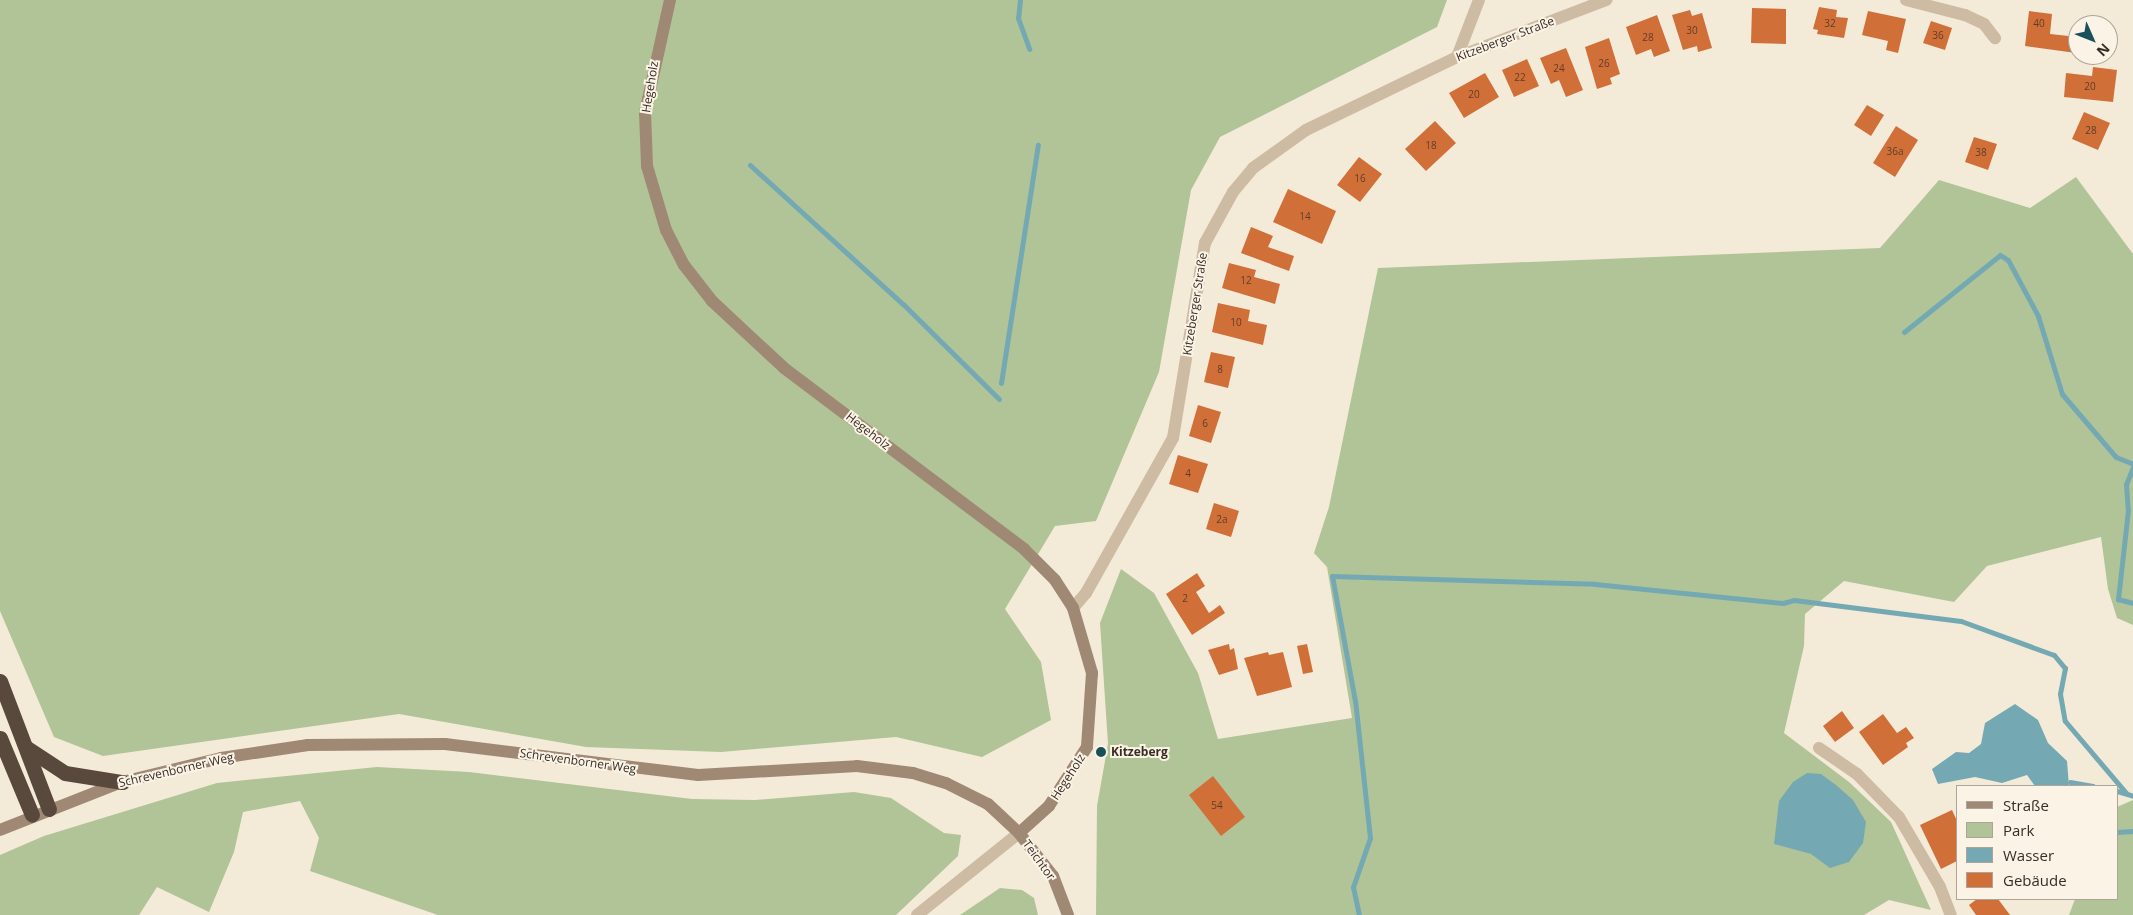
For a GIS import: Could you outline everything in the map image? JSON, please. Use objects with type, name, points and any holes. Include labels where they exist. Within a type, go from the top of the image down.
[{"type":"highway","points":[[0,680],[48,809]]},
{"type":"highway","points":[[0,738],[32,815]]},
{"type":"highway","points":[[24,745],[65,773],[122,782]]},
{"type":"street","name":"Hegeholz","points":[[670,0],[645,113],[647,166],[666,230],[684,264],[712,301],[762,349],[950,497],[1024,549],[1054,580],[1073,608],[1092,673],[1087,747],[1049,806],[1019,833]]},
{"type":"street","points":[[1457,57],[1479,0]]},
{"type":"street","name":"Kitzeberger Straße","points":[[1073,608],[1086,593],[1173,438],[1205,243],[1233,192],[1253,168],[1306,130],[1457,57],[1606,0]]},
{"type":"street","points":[[1906,0],[1966,14],[1984,24],[1995,38]]},
{"type":"street","name":"Schrevenborner Weg","points":[[0,830],[32,815],[122,782],[264,751],[376,742],[464,746],[698,775],[857,766],[913,773],[946,783],[988,804],[1019,833]]},
{"type":"street","points":[[1819,748],[1856,774],[1900,817],[1940,887],[1951,915]]},
{"type":"street","points":[[917,915],[1019,833]]},
{"type":"street","name":"Teichtor","points":[[1019,833],[1053,876],[1068,915]]},
{"type":"green space","points":[[0,0],[1447,0],[1437,27],[1220,137],[1191,190],[1159,372],[1096,521],[1055,526],[1005,609],[1041,662],[1051,720],[982,757],[896,737],[721,752],[586,747],[399,714],[103,756],[54,737],[0,611]]},
{"type":"green space","points":[[2076,177],[2133,254],[2133,625],[2117,618],[2108,589],[2101,537],[1987,566],[1954,602],[1844,581],[1805,614],[1804,646],[1784,733],[1849,782],[1891,822],[1931,910],[1889,900],[1864,915],[1096,915],[1097,806],[1108,744],[1100,623],[1121,569],[1154,593],[1198,673],[1218,739],[1352,718],[1327,567],[1314,553],[1329,507],[1378,268],[1880,248],[1939,180],[2030,208]]},
{"type":"green space","points":[[377,767],[469,772],[692,799],[755,800],[854,792],[891,798],[944,833],[961,835],[958,856],[896,915],[438,915],[310,871],[319,838],[300,801],[243,812],[234,852],[209,912],[157,887],[139,915],[0,915],[0,855],[44,836],[217,783]]},
{"type":"green space","points":[[2133,800],[2133,915],[2069,915],[2075,900],[2118,900],[2118,807]]},
{"type":"green space","points":[[1000,888],[1022,890],[1034,898],[1038,915],[960,915]]},
{"type":"water","points":[[2015,704],[2038,720],[2048,743],[2067,761],[2069,785],[2034,785],[2027,775],[2002,783],[1975,777],[1938,784],[1932,769],[1956,752],[1969,753],[1981,744],[1985,723]]},
{"type":"water","points":[[1807,773],[1821,774],[1836,785],[1853,800],[1866,822],[1863,843],[1849,862],[1830,868],[1811,854],[1774,844],[1779,801],[1793,782]]},
{"type":"building","points":[[1819,7],[1837,10],[1836,17],[1848,18],[1844,38],[1817,34],[1818,30],[1813,29]]},
{"type":"building","points":[[1752,8],[1786,9],[1786,44],[1751,43]]},
{"type":"building","points":[[1690,10],[1692,16],[1702,13],[1712,48],[1698,52],[1697,46],[1683,50],[1672,15]]},
{"type":"building","points":[[1868,11],[1906,19],[1898,53],[1886,50],[1888,41],[1862,35]]},
{"type":"building","points":[[2029,11],[2052,14],[2050,34],[2068,36],[2068,52],[2025,46]]},
{"type":"building","points":[[1657,15],[1670,51],[1654,57],[1651,49],[1636,55],[1626,27]]},
{"type":"building","points":[[1931,21],[1952,28],[1945,50],[1923,43]]},
{"type":"building","points":[[1609,38],[1620,74],[1610,78],[1612,84],[1597,89],[1585,47]]},
{"type":"building","points":[[1566,48],[1583,90],[1566,97],[1559,80],[1551,84],[1540,58]]},
{"type":"building","points":[[1527,59],[1539,86],[1514,97],[1502,70]]},
{"type":"building","points":[[2093,67],[2117,70],[2113,102],[2064,97],[2066,73],[2092,76]]},
{"type":"building","points":[[1485,73],[1499,97],[1464,118],[1449,93]]},
{"type":"building","points":[[1867,105],[1884,115],[1871,136],[1854,125]]},
{"type":"building","points":[[2084,112],[2110,123],[2098,150],[2072,139]]},
{"type":"building","points":[[1435,121],[1456,143],[1426,171],[1405,149]]},
{"type":"building","points":[[1896,126],[1918,140],[1895,177],[1873,163]]},
{"type":"building","points":[[1974,137],[1997,144],[1988,170],[1965,162]]},
{"type":"building","points":[[1359,157],[1382,174],[1360,202],[1337,185]]},
{"type":"building","points":[[1288,189],[1336,211],[1322,244],[1273,222]]},
{"type":"building","points":[[1251,227],[1273,236],[1268,247],[1294,256],[1289,271],[1241,253]]},
{"type":"building","points":[[1229,263],[1256,270],[1254,277],[1280,284],[1275,304],[1222,288]]},
{"type":"building","points":[[1218,303],[1250,310],[1248,321],[1267,325],[1263,345],[1212,332]]},
{"type":"building","points":[[1211,352],[1235,357],[1228,388],[1204,382]]},
{"type":"building","points":[[1198,405],[1221,412],[1211,443],[1189,436]]},
{"type":"building","points":[[1178,455],[1208,464],[1198,493],[1169,484]]},
{"type":"building","points":[[1214,503],[1239,511],[1231,537],[1206,529]]},
{"type":"building","points":[[1197,573],[1205,586],[1196,592],[1209,613],[1220,605],[1225,613],[1192,635],[1166,594]]},
{"type":"building","points":[[1229,644],[1230,650],[1234,648],[1238,669],[1219,675],[1208,650]]},
{"type":"building","points":[[1307,644],[1313,672],[1303,674],[1297,646]]},
{"type":"building","points":[[1268,652],[1269,655],[1283,652],[1292,687],[1257,696],[1244,658]]},
{"type":"building","points":[[1842,711],[1854,728],[1835,742],[1823,726]]},
{"type":"building","points":[[1883,714],[1897,733],[1906,727],[1914,738],[1906,743],[1908,747],[1883,765],[1859,732]]},
{"type":"building","points":[[1213,776],[1245,817],[1221,836],[1189,795]]},
{"type":"building","points":[[1952,810],[1956,819],[1956,862],[1941,869],[1920,825]]},
{"type":"building","points":[[1976,900],[1999,900],[2010,915],[1976,915],[1969,905]]},
{"type":"waterway","points":[[1020,0],[1018,18],[1029,49]]},
{"type":"waterway","points":[[1001,383],[1038,145]]},
{"type":"waterway","points":[[750,165],[903,304],[999,399]]},
{"type":"waterway","points":[[1904,332],[2000,255],[2008,260],[2038,316],[2062,394],[2116,457],[2133,464]]},
{"type":"waterway","points":[[2133,467],[2126,484],[2128,510],[2118,599],[2133,603]]},
{"type":"waterway","points":[[1359,915],[1353,887],[1370,838],[1355,701],[1332,576],[1595,584],[1783,603],[1794,600],[1961,621],[2054,655],[2065,668],[2060,694],[2065,721],[2126,793]]},
{"type":"waterway","points":[[2070,782],[2087,785]]},
{"type":"waterway","points":[[2118,791],[2133,796]]},
{"type":"waterway","points":[[2118,832],[2133,831]]},
{"type":"place","name":"Kitzeberg","points":[[1101,752]]}]
